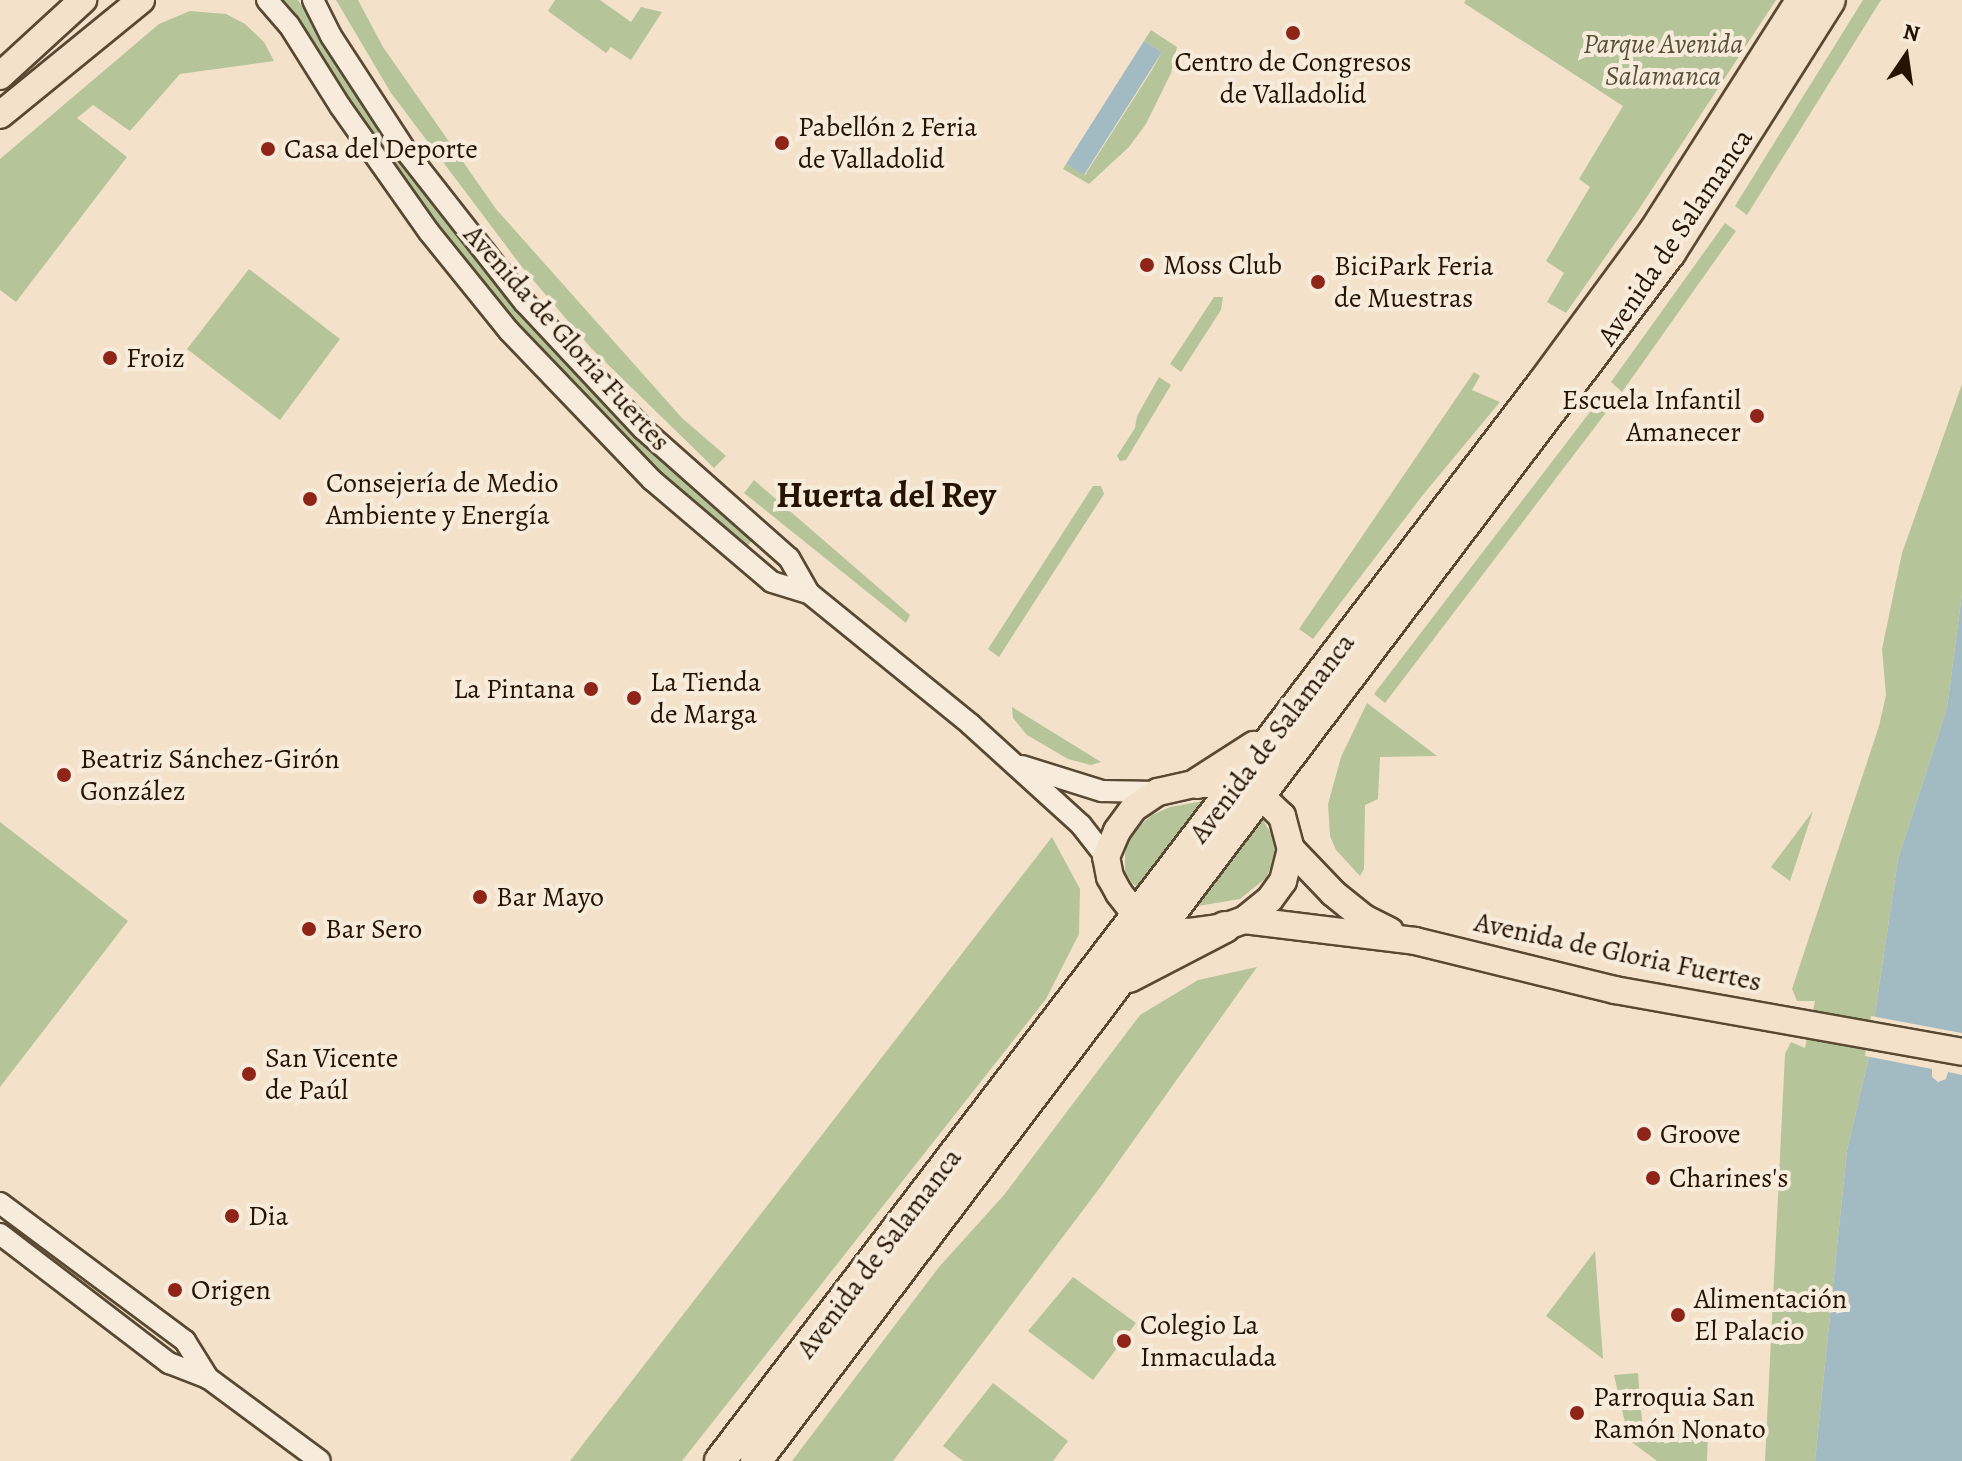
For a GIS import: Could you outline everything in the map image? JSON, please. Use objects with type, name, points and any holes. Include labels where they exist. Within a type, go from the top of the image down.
[{"type":"highway","name":"Avenida de Salamanca","points":[[1249,792],[1273,735],[1654,232],[1802,0]]},
{"type":"highway","name":"Avenida de Salamanca","points":[[720,1461],[1148,923],[1670,253],[1830,0]]},
{"type":"highway","points":[[1198,783],[1273,735]]},
{"type":"highway","name":"Avenida de Salamanca","points":[[756,1461],[1120,981],[1148,923]]},
{"type":"highway","points":[[1120,981],[1234,923]]},
{"type":"main road","points":[[0,76],[83,0]]},
{"type":"main road","points":[[0,115],[141,1]]},
{"type":"main road","points":[[1148,923],[1114,885],[1106,857],[1117,831],[1134,808],[1158,792],[1198,783],[1249,792],[1282,816],[1291,849],[1283,881],[1270,899],[1234,923]]},
{"type":"main road","name":"Avenida de Gloria Fuertes","points":[[1291,849],[1333,893],[1364,918],[1415,941]]},
{"type":"main road","name":"Avenida de Gloria Fuertes","points":[[1148,923],[1191,932],[1234,923],[1415,941],[1615,990],[1962,1052]]},
{"type":"street","name":"Avenida de Gloria Fuertes","points":[[267,0],[289,25],[340,106],[429,232],[509,331],[652,480],[772,582],[809,593]]},
{"type":"street","name":"Avenida de Gloria Fuertes","points":[[313,0],[331,36],[408,154],[525,303],[643,429],[789,558],[809,593],[1014,763],[1081,825],[1106,857]]},
{"type":"street","name":"Avenida de Gloria Fuertes","points":[[1014,763],[1091,789],[1158,792]]},
{"type":"street","points":[[0,1203],[185,1341],[208,1378]]},
{"type":"street","points":[[0,1234],[169,1363],[208,1378],[320,1461]]},
{"type":"green space","points":[[283,0],[298,0],[367,112],[475,256],[590,388],[687,483],[753,540],[746,547],[623,438],[519,326],[463,259],[369,131]]},
{"type":"green space","points":[[336,0],[358,0],[383,47],[496,209],[682,418],[726,456],[714,468],[591,348],[522,267],[391,93]]},
{"type":"green space","points":[[555,0],[600,0],[631,22],[641,7],[662,12],[631,60],[611,47],[606,53],[548,11]]},
{"type":"green space","name":"Parque Avenida Salamanca","points":[[1466,0],[1776,0],[1637,212],[1566,313],[1547,302],[1564,273],[1546,261],[1590,187],[1579,179],[1623,106],[1464,3]]},
{"type":"green space","points":[[1863,0],[1881,0],[1747,215],[1735,206]]},
{"type":"green space","points":[[190,11],[226,14],[245,24],[264,42],[274,61],[180,74],[130,131],[93,105],[77,118],[127,157],[16,302],[0,290],[0,159],[159,24]]},
{"type":"green space","points":[[1151,30],[1177,47],[1171,73],[1146,124],[1129,147],[1089,184],[1063,169],[1066,164],[1085,175],[1152,70],[1162,52],[1144,41]]},
{"type":"green space","points":[[1725,223],[1736,231],[1622,392],[1611,382]]},
{"type":"green space","points":[[249,269],[340,339],[280,420],[187,349]]},
{"type":"green space","points":[[1214,297],[1223,297],[1221,310],[1181,372],[1170,364]]},
{"type":"green space","points":[[1474,372],[1480,376],[1472,390],[1500,402],[1422,496],[1313,639],[1299,629]]},
{"type":"green space","points":[[1159,377],[1171,385],[1126,460],[1120,461],[1117,456],[1135,428],[1137,416]]},
{"type":"green space","points":[[1962,384],[1962,593],[1947,708],[1898,859],[1868,1061],[1847,1150],[1815,1461],[1765,1461],[1785,1054],[1791,1042],[1805,1048],[1815,1001],[1797,1001],[1792,989],[1879,726],[1886,695],[1882,649],[1902,553]]},
{"type":"green space","points":[[1603,395],[1614,402],[1385,703],[1374,694]]},
{"type":"green space","points":[[754,480],[910,615],[906,623],[744,493]]},
{"type":"green space","points":[[1093,486],[1101,486],[1104,494],[999,657],[988,649]]},
{"type":"green space","points":[[1367,703],[1437,756],[1380,757],[1378,799],[1365,805],[1364,869],[1360,876],[1336,850],[1330,836],[1328,804],[1341,757]]},
{"type":"green space","points":[[1012,707],[1101,762],[1091,765],[1068,759],[1027,735],[1013,718]]},
{"type":"green space","points":[[1203,801],[1205,810],[1141,890],[1132,883],[1125,871],[1125,856],[1127,841],[1136,829],[1152,815],[1170,807]]},
{"type":"green space","points":[[1813,811],[1790,881],[1771,867]]},
{"type":"green space","points":[[1261,817],[1275,840],[1275,858],[1266,878],[1240,899],[1198,906],[1196,903]]},
{"type":"green space","points":[[0,822],[128,921],[0,1087]]},
{"type":"green space","points":[[1052,837],[1080,889],[1079,934],[1046,999],[682,1461],[570,1461]]},
{"type":"green space","points":[[1257,967],[1099,1189],[893,1461],[792,1461],[939,1267],[1004,1195],[1140,1015],[1198,980]]},
{"type":"green space","points":[[1595,1251],[1603,1359],[1546,1316]]},
{"type":"green space","points":[[1073,1277],[1136,1323],[1093,1380],[1028,1331]]},
{"type":"green space","points":[[1638,1373],[1640,1401],[1644,1401],[1645,1409],[1641,1410],[1644,1437],[1708,1432],[1707,1461],[1657,1461],[1629,1440],[1614,1375]]},
{"type":"green space","points":[[993,1383],[1068,1441],[1053,1461],[963,1461],[943,1446]]},
{"type":"water","points":[[1144,41],[1162,52],[1084,175],[1066,164]]},
{"type":"water","points":[[1962,593],[1962,1461],[1815,1461],[1847,1150],[1868,1061],[1898,859],[1947,708]]},
{"type":"pier","points":[[1871,1016],[1962,1033],[1962,1075],[1948,1072],[1946,1079],[1938,1082],[1932,1077],[1932,1069],[1865,1056]]},
{"type":"place","name":"Centro de Congresos de Valladolid","points":[[1293,33]]},
{"type":"place","name":"Pabellón 2 Feria de Valladolid","points":[[782,143]]},
{"type":"place","name":"Casa del Deporte","points":[[268,149]]},
{"type":"place","name":"Moss Club","points":[[1147,265]]},
{"type":"place","name":"BiciPark Feria de Muestras","points":[[1318,282]]},
{"type":"place","name":"Froiz","points":[[110,358]]},
{"type":"place","name":"Escuela Infantil Amanecer","points":[[1757,416]]},
{"type":"place","name":"Consejería de Medio Ambiente y Energía","points":[[310,499]]},
{"type":"place","name":"La Pintana","points":[[591,689]]},
{"type":"place","name":"La Tienda de Marga","points":[[634,698]]},
{"type":"place","name":"Beatriz Sánchez-Girón González","points":[[64,775]]},
{"type":"place","name":"Bar Mayo","points":[[480,897]]},
{"type":"place","name":"Bar Sero","points":[[309,929]]},
{"type":"place","name":"San Vicente de Paúl","points":[[249,1074]]},
{"type":"place","name":"Groove","points":[[1644,1134]]},
{"type":"place","name":"Charines's","points":[[1653,1178]]},
{"type":"place","name":"Dia","points":[[232,1216]]},
{"type":"place","name":"Origen","points":[[175,1290]]},
{"type":"place","name":"Alimentación El Palacio","points":[[1678,1315]]},
{"type":"place","name":"Colegio La Inmaculada","points":[[1124,1341]]},
{"type":"place","name":"Parroquia San Ramón Nonato","points":[[1577,1413]]},
{"type":"district","name":"Huerta del Rey","points":[[886,495]]}]
